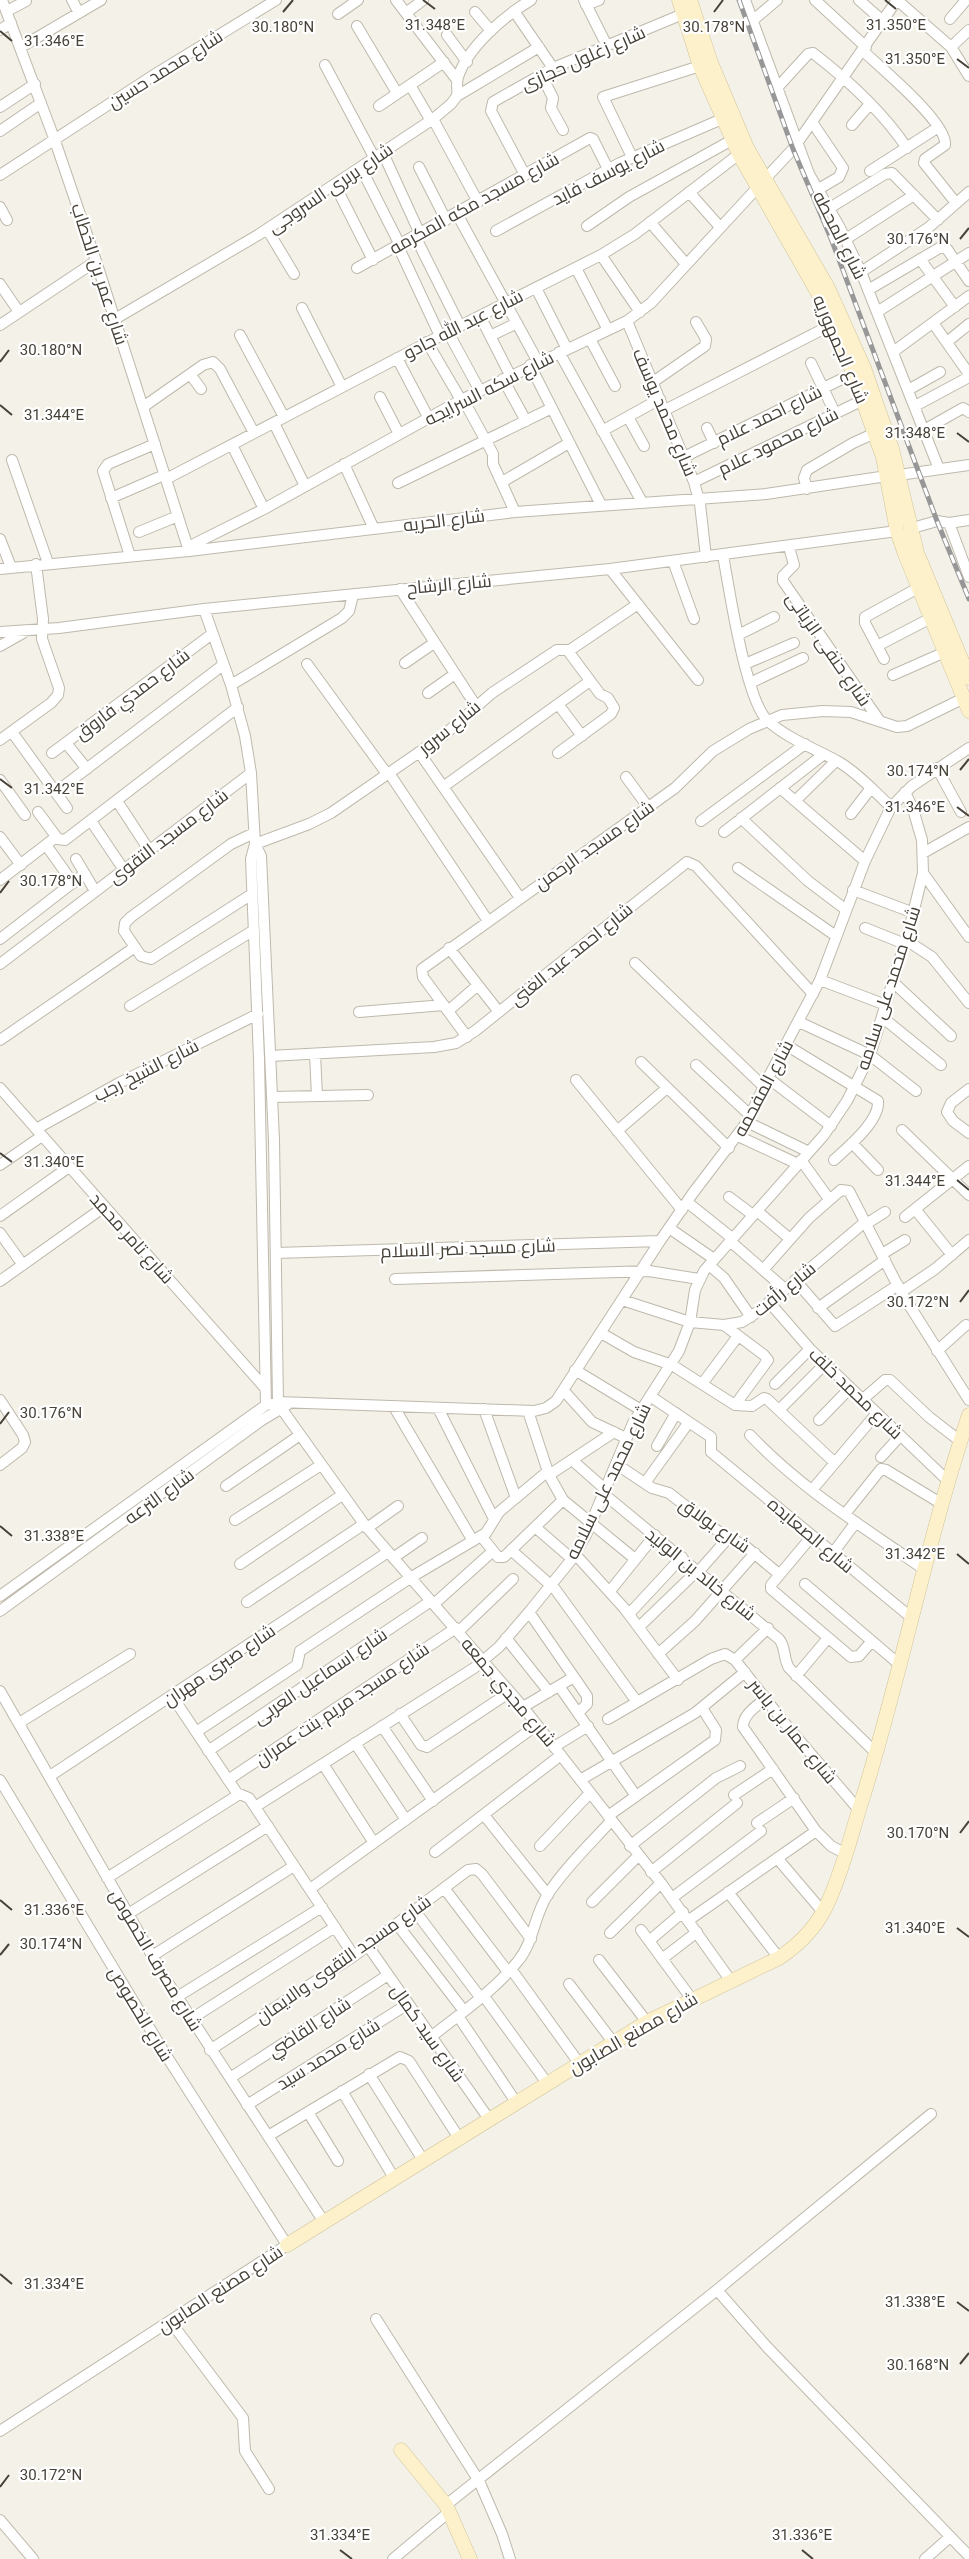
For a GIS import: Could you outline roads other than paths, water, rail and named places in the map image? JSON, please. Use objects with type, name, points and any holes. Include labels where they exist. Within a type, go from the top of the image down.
[{"type":"main road","name":"شارع الجمهوريه","points":[[690,0],[743,151],[833,324],[893,475]]},
{"type":"main road","name":"شارع الجمهوريه","points":[[681,7],[700,66],[722,119],[732,140],[743,151]]},
{"type":"main road","name":"شارع الجمهوريه","points":[[761,184],[828,288],[879,409],[903,530],[918,588],[966,704]]},
{"type":"main road","name":"شارع الجمهوريه","points":[[903,530],[969,678]]},
{"type":"main road","name":"شارع مصنع الصابون","points":[[289,2244],[613,2042],[691,1998],[779,1958],[806,1936],[823,1912],[846,1854],[913,1619],[948,1481],[969,1415]]},
{"type":"main road","points":[[401,2450],[448,2509],[469,2559]]},
{"type":"street","name":"شارع عمر بن الخطاب","points":[[2,0],[54,138],[96,261],[188,549]]},
{"type":"street","points":[[72,0],[79,13]]},
{"type":"street","points":[[21,47],[101,0]]},
{"type":"street","name":"شارع محمد حسين","points":[[0,175],[54,138],[276,0]]},
{"type":"street","points":[[338,14],[358,0]]},
{"type":"street","points":[[396,0],[457,80]]},
{"type":"street","points":[[406,14],[423,0]]},
{"type":"street","points":[[599,0],[585,3],[607,46]]},
{"type":"street","name":"شارع المحطه","points":[[745,0],[797,142],[817,190],[846,239],[861,272],[939,469]]},
{"type":"street","points":[[752,21],[777,0]]},
{"type":"street","points":[[815,0],[914,98],[937,128],[945,144],[925,159],[924,163],[956,203]]},
{"type":"street","points":[[859,0],[884,22]]},
{"type":"street","points":[[897,0],[951,47],[969,76]]},
{"type":"street","name":"شارع سكه السرايجه","points":[[188,549],[462,399],[627,321],[640,312],[761,184],[797,142],[865,49],[897,0]]},
{"type":"street","points":[[7,11],[26,1]]},
{"type":"street","points":[[950,19],[960,2]]},
{"type":"street","points":[[457,96],[457,80],[467,62],[491,30],[522,4],[539,47],[553,68]]},
{"type":"street","name":"شارع زغلول حجازى","points":[[525,175],[491,106],[495,100],[553,68],[607,46],[681,7]]},
{"type":"street","points":[[475,12],[491,30]]},
{"type":"street","points":[[0,30],[11,23]]},
{"type":"street","points":[[357,26],[398,93]]},
{"type":"street","points":[[951,47],[969,30]]},
{"type":"street","points":[[447,35],[467,62]]},
{"type":"street","name":"شارع بربرى السروجى","points":[[115,319],[267,229],[432,120],[457,96],[539,47]]},
{"type":"street","points":[[777,88],[810,52],[844,78],[892,126],[907,148]]},
{"type":"street","points":[[379,106],[444,62]]},
{"type":"street","points":[[325,65],[379,156],[460,326]]},
{"type":"street","points":[[632,157],[603,97],[700,66]]},
{"type":"street","points":[[541,74],[553,98],[551,108],[563,130]]},
{"type":"street","points":[[0,107],[34,84]]},
{"type":"street","points":[[410,85],[478,202]]},
{"type":"street","points":[[0,131],[41,103]]},
{"type":"street","points":[[852,125],[870,104]]},
{"type":"street","name":"شارع يوسف فايد","points":[[496,231],[609,168],[722,119]]},
{"type":"street","points":[[812,122],[843,168],[838,177],[817,190]]},
{"type":"street","points":[[870,171],[937,128]]},
{"type":"street","name":"شارع مسجد مكه المكرمه","points":[[357,268],[592,138],[609,168]]},
{"type":"street","points":[[587,226],[628,197],[732,140]]},
{"type":"street","name":"شارع عبد الله جادو","points":[[111,498],[165,477],[232,445],[427,342],[601,255],[650,222],[743,151]]},
{"type":"street","points":[[419,166],[446,220]]},
{"type":"street","points":[[361,168],[418,289],[480,391]]},
{"type":"street","points":[[828,208],[888,173],[897,176],[938,220]]},
{"type":"street","points":[[335,185],[373,260]]},
{"type":"street","points":[[689,192],[720,227]]},
{"type":"street","points":[[861,272],[938,220],[969,192]]},
{"type":"street","points":[[846,239],[914,195]]},
{"type":"street","points":[[0,207],[7,220]]},
{"type":"street","points":[[458,214],[517,323],[552,408],[601,505]]},
{"type":"street","points":[[650,222],[686,264]]},
{"type":"street","points":[[267,229],[294,274]]},
{"type":"street","points":[[868,290],[944,247],[969,281]]},
{"type":"street","points":[[877,312],[969,253]]},
{"type":"street","points":[[601,255],[640,312]]},
{"type":"street","points":[[920,259],[955,307]]},
{"type":"street","points":[[0,325],[96,261]]},
{"type":"street","points":[[576,268],[608,330]]},
{"type":"street","points":[[418,289],[437,280]]},
{"type":"street","points":[[0,284],[19,312]]},
{"type":"street","points":[[536,288],[563,351],[602,431],[642,502]]},
{"type":"street","points":[[893,352],[969,296]]},
{"type":"street","points":[[302,308],[342,387]]},
{"type":"street","points":[[480,315],[526,421]]},
{"type":"street","name":"شارع محمد يوسف","points":[[627,321],[694,482],[700,501],[706,557]]},
{"type":"street","points":[[652,382],[705,346],[706,339],[696,322]]},
{"type":"street","points":[[490,336],[517,323]]},
{"type":"street","points":[[915,406],[969,375],[933,323]]},
{"type":"street","points":[[664,410],[833,324]]},
{"type":"street","points":[[947,342],[969,324]]},
{"type":"street","points":[[240,335],[279,420],[305,486]]},
{"type":"street","points":[[590,339],[615,386]]},
{"type":"street","points":[[427,342],[486,441],[515,512]]},
{"type":"street","points":[[397,358],[428,417]]},
{"type":"street","points":[[143,407],[206,363],[213,362],[219,366],[254,433]]},
{"type":"street","points":[[811,363],[835,413]]},
{"type":"street","points":[[908,390],[940,372]]},
{"type":"street","name":"شارع احمد علام","points":[[684,457],[854,373]]},
{"type":"street","points":[[190,374],[201,389]]},
{"type":"street","points":[[380,397],[399,434]]},
{"type":"street","points":[[602,431],[660,399]]},
{"type":"street","name":"شارع محمود علام","points":[[694,482],[863,400]]},
{"type":"street","points":[[398,483],[552,408]]},
{"type":"street","points":[[924,430],[967,410]]},
{"type":"street","points":[[628,417],[644,446]]},
{"type":"street","points":[[707,428],[714,443]]},
{"type":"street","points":[[807,489],[804,475],[807,470],[853,443],[875,434]]},
{"type":"street","points":[[502,482],[569,443]]},
{"type":"street","points":[[130,556],[104,468],[108,464],[155,444]]},
{"type":"street","points":[[232,445],[264,508]]},
{"type":"street","points":[[0,740],[58,695],[58,682],[42,639],[40,567],[12,460]]},
{"type":"street","points":[[344,464],[374,529]]},
{"type":"street","name":"شارع الحريه","points":[[5,568],[40,567],[515,512],[642,502],[700,501],[807,489],[969,465]]},
{"type":"street","points":[[139,532],[178,516]]},
{"type":"street","name":"شارع الرشاح","points":[[0,632],[25,631],[43,624],[610,569],[789,547],[903,530],[937,521],[949,523],[969,520]]},
{"type":"street","points":[[949,523],[969,577]]},
{"type":"street","points":[[0,539],[5,568]]},
{"type":"street","name":"شارع حنفى الزياتى","points":[[789,547],[794,565],[784,574],[783,581],[879,720]]},
{"type":"street","points":[[723,555],[738,635],[750,683],[757,705],[767,721],[836,761],[891,807]]},
{"type":"street","points":[[673,561],[694,620]]},
{"type":"street","points":[[610,569],[698,680]]},
{"type":"street","points":[[884,659],[864,621],[866,615],[918,588]]},
{"type":"street","points":[[400,589],[476,706]]},
{"type":"street","points":[[231,685],[342,618],[349,611],[353,595]]},
{"type":"street","name":"شارع سرور","points":[[135,947],[124,931],[125,923],[231,844],[321,819],[444,735],[492,693],[557,650],[568,651],[638,604]]},
{"type":"street","points":[[204,609],[238,707],[250,773],[254,838],[251,859],[258,1014],[266,1405]]},
{"type":"street","points":[[738,635],[774,617]]},
{"type":"street","points":[[877,646],[931,618]]},
{"type":"street","points":[[0,646],[25,631]]},
{"type":"street","name":"شارع حمدي فاروق","points":[[52,753],[213,634]]},
{"type":"street","points":[[405,663],[434,643]]},
{"type":"street","points":[[745,664],[794,643]]},
{"type":"street","points":[[558,753],[614,710],[609,699],[600,694],[568,651]]},
{"type":"street","points":[[893,675],[945,652]]},
{"type":"street","points":[[750,683],[803,658]]},
{"type":"street","points":[[307,664],[388,774],[488,921]]},
{"type":"street","points":[[56,792],[224,665]]},
{"type":"street","points":[[428,693],[455,674]]},
{"type":"street","points":[[443,787],[590,681]]},
{"type":"street","points":[[558,704],[582,736]]},
{"type":"street","name":"شارع مسجد الرحمن","points":[[446,1008],[422,975],[422,971],[450,948],[685,780],[713,751],[782,715],[823,711],[850,712],[897,726],[908,726],[966,704]]},
{"type":"street","points":[[38,812],[56,837],[65,840],[238,707]]},
{"type":"street","points":[[12,732],[67,808]]},
{"type":"street","points":[[66,743],[87,768]]},
{"type":"street","points":[[701,821],[805,744]]},
{"type":"street","name":"شارع المفحمه","points":[[528,1410],[546,1408],[564,1391],[575,1370],[660,1241],[749,1119],[820,980],[853,890],[891,807],[905,792],[969,748]]},
{"type":"street","points":[[419,752],[520,898]]},
{"type":"street","points":[[724,832],[824,754]]},
{"type":"street","points":[[795,801],[836,761]]},
{"type":"street","points":[[937,768],[960,812]]},
{"type":"street","name":"شارع مسجد التقوى","points":[[0,964],[250,773]]},
{"type":"street","points":[[626,777],[648,807]]},
{"type":"street","points":[[0,780],[25,815]]},
{"type":"street","points":[[852,814],[871,788]]},
{"type":"street","points":[[780,789],[865,861]]},
{"type":"street","name":"شارع محمد على سلامه","points":[[255,1807],[484,1660],[529,1612],[574,1556],[591,1525],[626,1438],[641,1410],[672,1365],[690,1322],[699,1279],[711,1262],[831,1126],[870,1055],[914,913],[923,873],[923,853],[916,819],[905,792]]},
{"type":"street","points":[[117,801],[149,850]]},
{"type":"street","points":[[741,818],[808,881],[846,909]]},
{"type":"street","points":[[91,821],[124,870]]},
{"type":"street","points":[[923,853],[969,827]]},
{"type":"street","points":[[0,837],[21,864]]},
{"type":"street","points":[[0,880],[56,837]]},
{"type":"street","points":[[254,838],[261,856],[283,1405]]},
{"type":"street","points":[[46,845],[73,883]]},
{"type":"street","points":[[76,859],[95,891]]},
{"type":"street","name":"شارع احمد عبد الغنى","points":[[270,1056],[445,1046],[467,1037],[685,863],[690,862],[813,994]]},
{"type":"street","points":[[738,868],[836,936]]},
{"type":"street","points":[[923,873],[969,938]]},
{"type":"street","points":[[0,939],[84,874]]},
{"type":"street","points":[[853,890],[914,913]]},
{"type":"street","points":[[0,1040],[135,947],[147,960],[156,958],[252,894]]},
{"type":"street","points":[[865,928],[905,942],[932,957],[969,1003]]},
{"type":"street","points":[[130,1006],[254,930]]},
{"type":"street","points":[[450,948],[499,1012]]},
{"type":"street","points":[[635,963],[766,1082],[831,1126]]},
{"type":"street","points":[[820,980],[886,1005]]},
{"type":"street","points":[[893,982],[951,1036]]},
{"type":"street","points":[[359,1012],[446,1008],[478,985]]},
{"type":"street","points":[[446,1008],[467,1037]]},
{"type":"street","name":"شارع الشيخ رجب","points":[[0,1165],[39,1133],[111,1087],[258,1014]]},
{"type":"street","points":[[882,1017],[941,1065]]},
{"type":"street","points":[[799,1022],[870,1055],[916,1091]]},
{"type":"street","points":[[786,1045],[875,1097],[879,1106],[871,1121],[834,1160]]},
{"type":"street","points":[[315,1054],[317,1096]]},
{"type":"street","points":[[641,1062],[729,1148]]},
{"type":"street","points":[[696,1065],[749,1119],[803,1159],[829,1199]]},
{"type":"street","points":[[576,1080],[617,1131],[684,1206],[731,1240],[785,1289]]},
{"type":"street","name":"شارع تامر محمد","points":[[0,1088],[265,1388]]},
{"type":"street","points":[[617,1131],[667,1088]]},
{"type":"street","points":[[969,1089],[951,1103],[948,1112],[953,1121],[969,1133]]},
{"type":"street","points":[[272,1097],[368,1095]]},
{"type":"street","points":[[902,1130],[969,1195]]},
{"type":"street","points":[[738,1136],[803,1159]]},
{"type":"street","points":[[852,1143],[878,1170]]},
{"type":"street","points":[[905,1217],[969,1166]]},
{"type":"street","points":[[0,1216],[69,1167]]},
{"type":"street","points":[[763,1269],[829,1199],[841,1190],[847,1190],[899,1288],[969,1400]]},
{"type":"street","points":[[729,1197],[790,1239]]},
{"type":"street","points":[[0,1281],[104,1207]]},
{"type":"street","points":[[915,1209],[952,1255]]},
{"type":"street","name":"شارع رأفت","points":[[622,1300],[690,1322],[734,1324],[751,1317],[866,1223],[885,1212]]},
{"type":"street","points":[[669,1228],[711,1262],[751,1317]]},
{"type":"street","points":[[0,1233],[22,1265]]},
{"type":"street","points":[[818,1308],[905,1240]]},
{"type":"street","points":[[795,1280],[832,1325],[836,1326],[952,1255],[969,1240]]},
{"type":"street","name":"شارع مسجد نصر الاسلام","points":[[276,1253],[660,1241]]},
{"type":"street","points":[[395,1279],[641,1271],[699,1279]]},
{"type":"street","name":"شارع محمد خلف","points":[[769,1302],[810,1349],[948,1481]]},
{"type":"street","points":[[724,1325],[766,1356],[768,1360],[766,1366],[735,1405]]},
{"type":"street","points":[[937,1351],[966,1325]]},
{"type":"street","points":[[601,1333],[634,1352],[672,1365],[735,1405],[748,1407],[767,1399],[835,1463]]},
{"type":"street","points":[[702,1384],[738,1335]]},
{"type":"street","points":[[775,1384],[810,1349]]},
{"type":"street","points":[[780,1409],[825,1364]]},
{"type":"street","points":[[575,1370],[641,1410]]},
{"type":"street","points":[[862,1400],[885,1380],[890,1380],[929,1417],[960,1441]]},
{"type":"street","points":[[819,1420],[850,1388]]},
{"type":"street","points":[[564,1391],[588,1419],[626,1438]]},
{"type":"street","points":[[645,1483],[689,1422],[650,1396]]},
{"type":"street","points":[[0,1400],[23,1435],[25,1442],[22,1448],[0,1465]]},
{"type":"street","name":"شارع الترعه","points":[[0,1596],[266,1405],[528,1410]]},
{"type":"street","name":"شارع الترعه","points":[[0,1611],[283,1405]]},
{"type":"street","name":"شارع مجدي جمعه","points":[[283,1405],[300,1435],[366,1526],[523,1707],[661,1883],[731,1981]]},
{"type":"street","points":[[394,1407],[477,1539],[502,1558],[563,1500]]},
{"type":"street","points":[[438,1408],[494,1519]]},
{"type":"street","points":[[484,1409],[516,1498]]},
{"type":"street","points":[[528,1410],[548,1473],[563,1500],[635,1559]]},
{"type":"street","points":[[657,1446],[676,1413]]},
{"type":"street","points":[[812,1490],[877,1413]]},
{"type":"street","name":"شارع الصعايده","points":[[689,1422],[711,1437],[710,1450],[913,1619]]},
{"type":"street","points":[[196,1731],[297,1665],[300,1651],[410,1578],[477,1539],[490,1529],[494,1519],[516,1498],[548,1473],[614,1432]]},
{"type":"street","points":[[226,1486],[300,1435]]},
{"type":"street","points":[[750,1435],[779,1465],[926,1570]]},
{"type":"street","points":[[881,1456],[900,1436]]},
{"type":"street","name":"شارع خالد بن الوليد","points":[[572,1460],[655,1535],[768,1628],[783,1643],[785,1662],[796,1676],[876,1753]]},
{"type":"street","name":"شارع بولاق","points":[[616,1464],[656,1490],[666,1491],[719,1532],[755,1554],[779,1574]]},
{"type":"street","points":[[235,1520],[321,1465]]},
{"type":"street","points":[[845,1514],[881,1469],[942,1504]]},
{"type":"street","points":[[240,1564],[342,1495]]},
{"type":"street","points":[[247,1602],[398,1506]]},
{"type":"street","points":[[833,1553],[856,1522]]},
{"type":"street","points":[[536,1527],[574,1556],[610,1591],[678,1680]]},
{"type":"street","points":[[610,1591],[655,1535]]},
{"type":"street","points":[[812,1536],[770,1588],[853,1658],[861,1654],[872,1641]]},
{"type":"street","points":[[639,1627],[729,1537]]},
{"type":"street","name":"شارع صبرى مهران","points":[[50,1776],[391,1555],[422,1538]]},
{"type":"street","points":[[511,1550],[551,1585],[637,1702]]},
{"type":"street","name":"شارع اسماعيل العربى","points":[[208,1750],[432,1603],[493,1551]]},
{"type":"street","points":[[658,1654],[683,1632],[755,1554]]},
{"type":"street","points":[[629,1614],[682,1557]]},
{"type":"street","name":"شارع مسجد مريم بنت عمران","points":[[228,1780],[457,1630],[513,1579]]},
{"type":"street","points":[[805,1584],[900,1665]]},
{"type":"street","points":[[529,1612],[574,1677],[587,1700],[585,1708],[578,1713]]},
{"type":"street","points":[[608,1719],[711,1659],[730,1657],[768,1628]]},
{"type":"street","points":[[506,1638],[578,1713],[636,1796]]},
{"type":"street","points":[[796,1676],[828,1638]]},
{"type":"street","points":[[19,1723],[130,1654]]},
{"type":"street","name":"شارع عمار بن ياسر","points":[[730,1657],[859,1810]]},
{"type":"street","points":[[580,1780],[702,1708],[745,1672]]},
{"type":"street","points":[[523,1707],[574,1677]]},
{"type":"street","name":"شارع مصرف الخصوص","points":[[0,1691],[152,1956],[210,2050],[268,2136],[321,2224]]},
{"type":"street","points":[[400,1714],[419,1744],[427,1747],[510,1692]]},
{"type":"street","points":[[172,1696],[238,1795]]},
{"type":"street","points":[[766,1698],[747,1715],[743,1724],[816,1831],[831,1846],[846,1854]]},
{"type":"street","points":[[431,2037],[510,1971],[526,1950],[537,1917],[548,1894],[609,1818],[715,1740],[716,1730],[702,1708]]},
{"type":"street","points":[[310,1889],[537,1725]]},
{"type":"street","points":[[382,1726],[433,1801]]},
{"type":"street","points":[[435,1852],[483,1815],[588,1726]]},
{"type":"street","points":[[355,1743],[406,1820]]},
{"type":"street","points":[[323,1764],[374,1843]]},
{"type":"street","points":[[630,1846],[716,1778],[740,1766]]},
{"type":"street","points":[[651,1872],[773,1769]]},
{"type":"street","name":"شارع الخصوص","points":[[0,1780],[164,2052],[289,2244]]},
{"type":"street","points":[[540,1845],[590,1793]]},
{"type":"street","points":[[107,1878],[238,1795],[247,1796],[354,1956]]},
{"type":"street","points":[[672,1898],[794,1798]]},
{"type":"street","points":[[483,1815],[548,1894]]},
{"type":"street","points":[[128,1914],[268,1826]]},
{"type":"street","points":[[649,1941],[728,1892],[816,1831]]},
{"type":"street","points":[[592,1902],[638,1856]]},
{"type":"street","points":[[777,1858],[823,1912]]},
{"type":"street","points":[[152,1956],[294,1866]]},
{"type":"street","name":"شارع مسجد التقوى والايمان","points":[[210,2050],[354,1956],[468,1870],[476,1869],[482,1874],[531,1939]]},
{"type":"street","points":[[610,1933],[661,1883]]},
{"type":"street","points":[[444,1888],[579,2063]]},
{"type":"street","points":[[728,1892],[779,1958]]},
{"type":"street","points":[[177,1997],[322,1907]]},
{"type":"street","points":[[415,1911],[547,2083]]},
{"type":"street","points":[[397,1924],[460,2013],[516,2102]]},
{"type":"street","points":[[191,2019],[335,1927]]},
{"type":"street","points":[[641,1930],[691,1998]]},
{"type":"street","points":[[662,1959],[697,1932]]},
{"type":"street","name":"شارع سيد كمال","points":[[368,1946],[489,2119]]},
{"type":"street","points":[[599,1960],[647,2022]]},
{"type":"street","name":"شارع القاضي","points":[[230,2078],[388,1976]]},
{"type":"street","points":[[569,1984],[613,2042]]},
{"type":"street","name":"شارع محمد سيد","points":[[248,2105],[408,2004]]},
{"type":"street","points":[[268,2136],[394,2058],[404,2057],[411,2064],[459,2138]]},
{"type":"street","points":[[369,2074],[423,2160]]},
{"type":"street","points":[[342,2091],[394,2178]]},
{"type":"street","points":[[308,2112],[338,2161]]},
{"type":"street","points":[[393,2559],[458,2497],[717,2290],[931,2114]]},
{"type":"street","name":"شارع مصنع الصابون","points":[[0,2431],[289,2244]]},
{"type":"street","points":[[717,2290],[767,2347],[969,2556]]},
{"type":"street","points":[[376,2319],[477,2483],[502,2534],[510,2559]]},
{"type":"street","points":[[170,2320],[243,2418],[245,2451],[269,2488]]},
{"type":"street","points":[[0,2520],[33,2559]]},
{"type":"street","points":[[925,2559],[950,2537]]},
{"type":"railway","points":[[739,0],[793,149],[832,241],[937,521],[969,599]]}]
